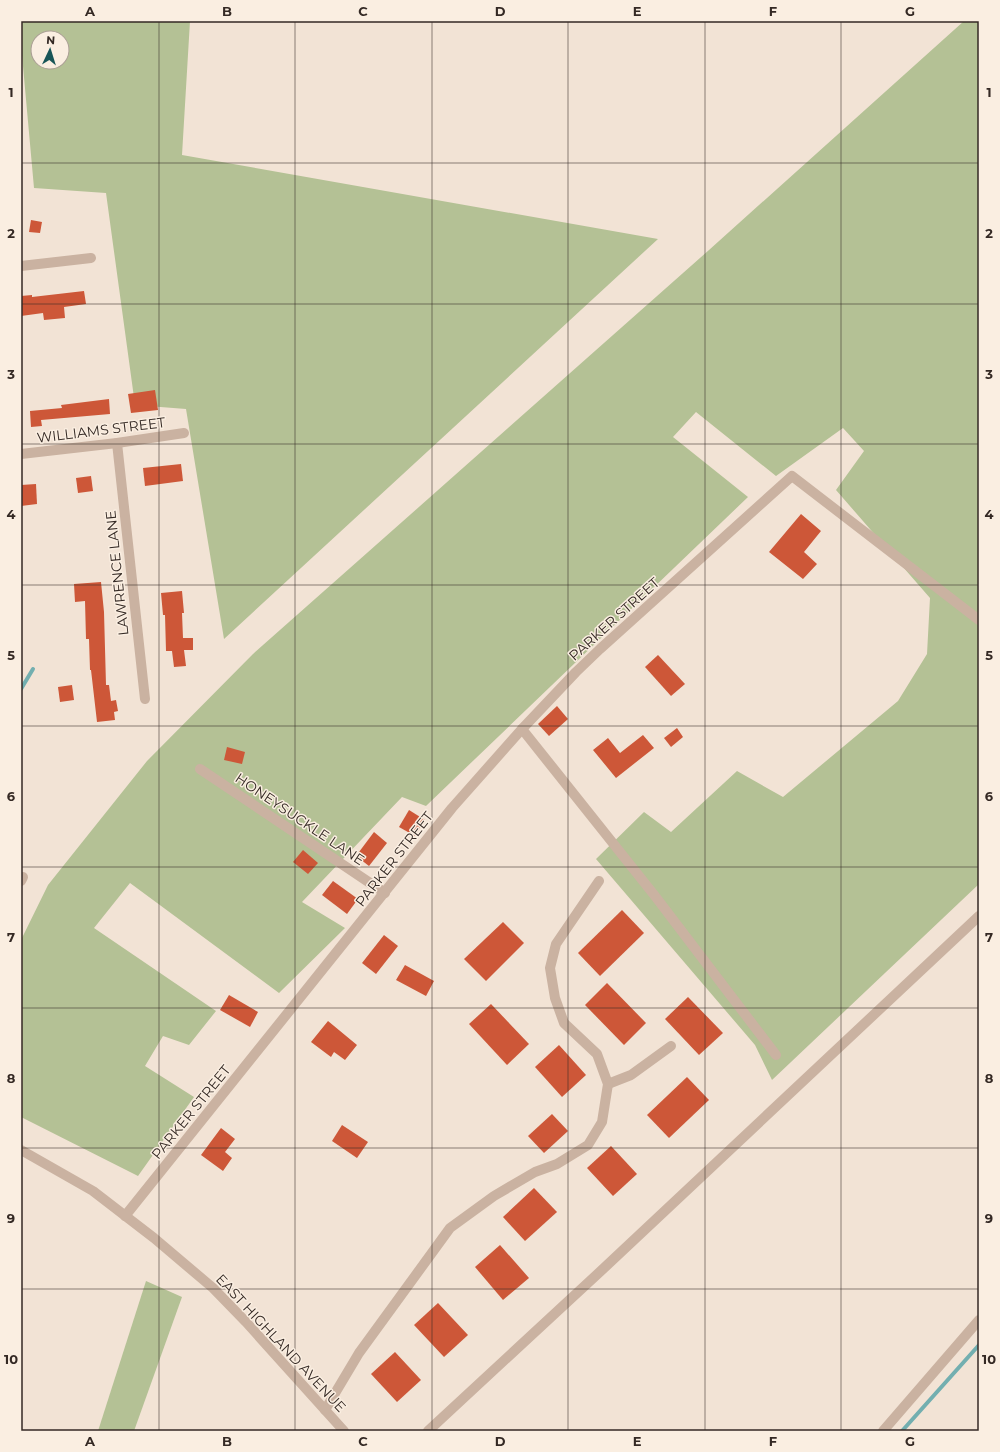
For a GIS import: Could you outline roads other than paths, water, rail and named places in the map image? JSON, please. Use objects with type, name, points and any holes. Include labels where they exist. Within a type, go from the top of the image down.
[{"type":"street","points":[[21,266],[91,258]]},
{"type":"street","name":"WILLIAMS STREET","points":[[21,454],[117,443],[184,433]]},
{"type":"street","name":"LAWRENCE LANE","points":[[117,443],[145,699]]},
{"type":"street","name":"PARKER STREET","points":[[125,1216],[452,808],[522,729],[595,654],[792,476],[979,620]]},
{"type":"street","points":[[522,729],[655,896],[776,1055]]},
{"type":"street","name":"HONEYSUCKLE LANE","points":[[200,769],[385,893]]},
{"type":"street","points":[[325,1410],[360,1353],[450,1228],[494,1196],[535,1172],[557,1164],[588,1145],[602,1122],[608,1084],[597,1054],[564,1023],[555,998],[550,968],[556,944],[599,881]]},
{"type":"street","points":[[428,1431],[610,1263],[979,916]]},
{"type":"street","points":[[608,1084],[631,1075],[671,1046]]},
{"type":"street","name":"EAST HIGHLAND AVENUE","points":[[21,1150],[87,1188],[154,1238],[213,1288],[246,1322],[344,1431]]},
{"type":"street","points":[[883,1431],[979,1320]]},
{"type":"waterway","points":[[21,689],[33,669]]},
{"type":"waterway","points":[[902,1431],[979,1345]]}]
